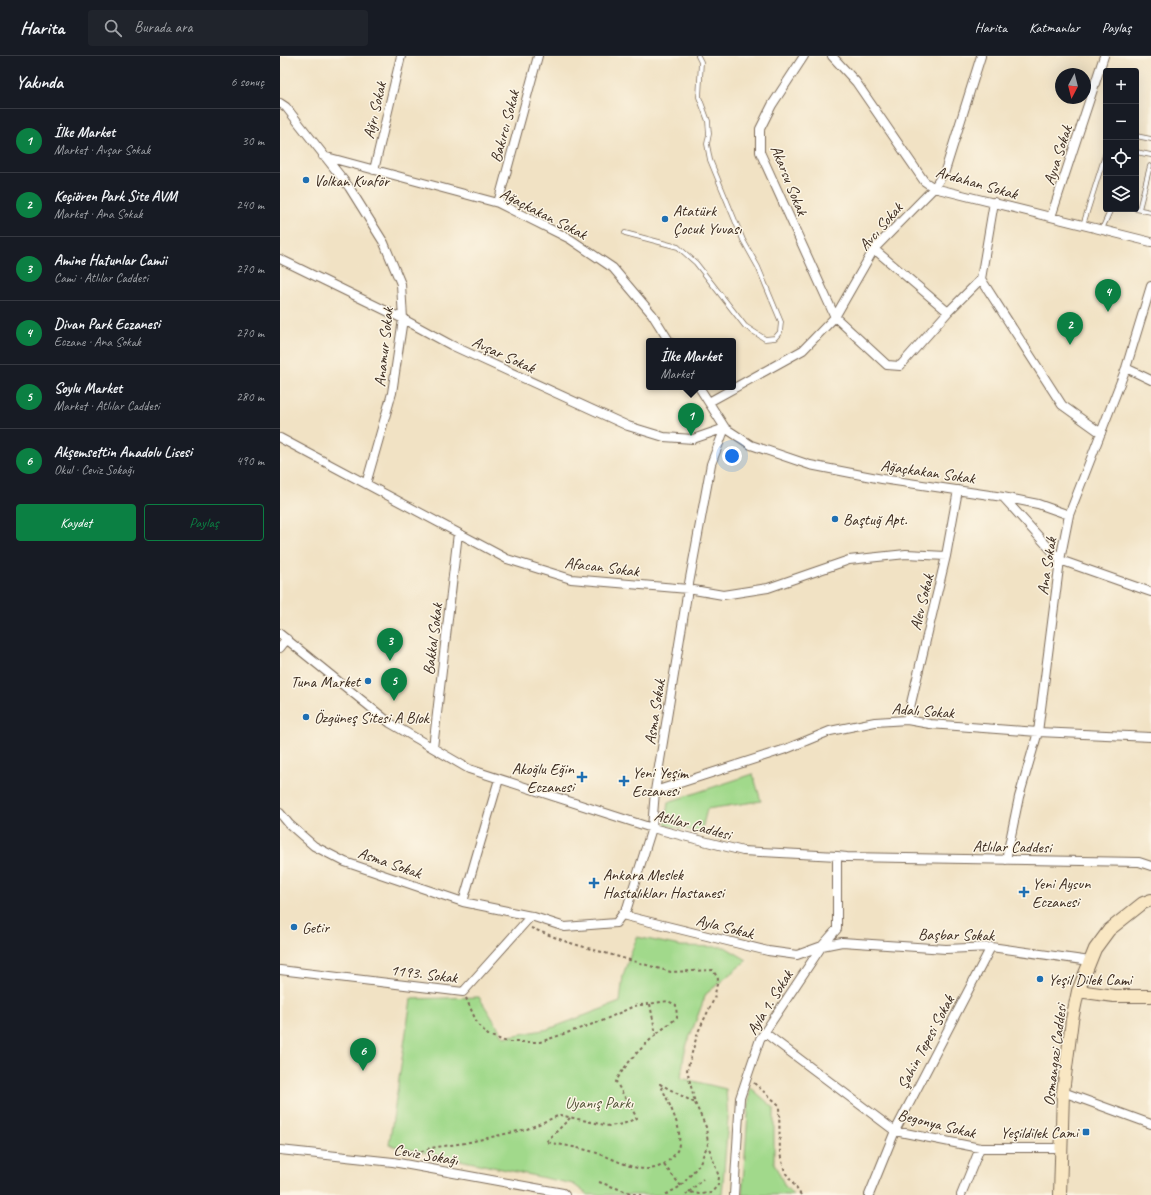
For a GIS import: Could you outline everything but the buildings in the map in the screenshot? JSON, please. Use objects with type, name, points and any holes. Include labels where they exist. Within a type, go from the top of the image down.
[{"type":"main road","name":"Osmangazi Caddesi","points":[[1060,1195],[1063,1092],[1072,1020],[1078,991],[1095,949],[1109,930],[1143,903],[1151,900]]},
{"type":"main road","points":[[1078,991],[1114,996],[1151,996]]},
{"type":"street","name":"Ağrı Sokak","points":[[374,170],[401,56]]},
{"type":"street","name":"Bakırcı Sokak","points":[[498,203],[538,56]]},
{"type":"street","name":"Akarsu Sokak","points":[[804,56],[772,105],[760,129],[760,152],[835,317]]},
{"type":"street","name":"Ardahan Sokak","points":[[832,56],[856,82],[924,182],[934,188],[1151,242]]},
{"type":"street","name":"Avcı Sokak","points":[[736,387],[803,350],[835,317],[874,249],[934,188],[945,171],[981,56]]},
{"type":"street","name":"Ayva Sokak","points":[[1051,217],[1104,56]]},
{"type":"street","name":"Anamur Sokak","points":[[280,103],[286,107],[323,156],[349,187],[384,243],[401,284],[402,319],[392,393],[366,484]]},
{"type":"street","name":"Ağaçkakan Sokak","points":[[323,156],[498,203],[570,239],[613,268],[652,314],[667,338]]},
{"type":"street","points":[[835,317],[887,365],[900,366],[948,312],[981,279],[994,202]]},
{"type":"street","points":[[874,249],[948,312]]},
{"type":"street","name":"Avşar Sokak","points":[[280,259],[402,319],[451,345],[628,426],[664,437],[693,439],[725,428]]},
{"type":"street","points":[[981,279],[1062,405],[1101,434]]},
{"type":"street","name":"Ana Sokak","points":[[1006,860],[1019,797],[1038,732],[1060,560],[1069,515],[1126,368],[1151,286]]},
{"type":"street","points":[[1126,368],[1151,380]]},
{"type":"street","name":"Ağaçkakan Sokak","points":[[701,390],[725,428],[751,445],[810,465],[882,479],[1003,497],[1038,504],[1069,515]]},
{"type":"street","name":"Avcı Sokak","points":[[708,402],[730,390]]},
{"type":"street","name":"Asma Sokak","points":[[280,813],[289,824],[314,846],[345,862],[463,902],[531,916],[565,927],[616,923],[627,908],[652,828],[655,791],[688,589],[712,464],[725,428]]},
{"type":"street","name":"Afacan Sokak","points":[[280,438],[507,559],[571,579],[688,589],[723,594],[768,588],[849,560],[906,554],[946,556]]},
{"type":"street","name":"Alev Sokak","points":[[906,720],[946,556],[958,490]]},
{"type":"street","points":[[1003,497],[1060,560],[1151,592]]},
{"type":"street","name":"Bakkal Sokak","points":[[433,748],[458,534]]},
{"type":"street","points":[[280,648],[284,637]]},
{"type":"street","name":"Atlılar Caddesi","points":[[284,637],[390,723],[469,769],[652,828],[743,851],[847,857],[1139,862],[1151,866]]},
{"type":"street","name":"Adalı Sokak","points":[[655,791],[786,749],[830,731],[875,722],[906,720],[930,724],[1038,732],[1151,737]]},
{"type":"street","points":[[463,902],[499,779]]},
{"type":"street","name":"Ayla 1. Sokak","points":[[734,1195],[740,1098],[760,1039],[822,946],[837,929],[837,856]]},
{"type":"street","name":"Ayla Sokak","points":[[622,915],[768,951],[797,955],[822,946]]},
{"type":"street","name":"1193. Sokak","points":[[280,970],[463,992],[531,916]]},
{"type":"street","name":"Başbar Sokak","points":[[822,946],[842,942],[946,949],[991,947],[1090,961]]},
{"type":"street","name":"Şahin Tepesi Sokak","points":[[869,1195],[895,1131],[991,947]]},
{"type":"street","name":"Begonya Sokak","points":[[765,1033],[895,1131],[980,1148],[1061,1148]]},
{"type":"street","points":[[1063,1092],[1151,1124]]},
{"type":"street","points":[[961,1195],[980,1148]]},
{"type":"street","name":"Ceviz Sokağı","points":[[280,1150],[393,1162],[563,1193],[565,1195]]},
{"type":"lane","points":[[625,233],[678,247],[696,263],[745,326],[765,339],[774,338],[780,332],[781,322],[758,267],[743,240],[710,160],[707,144],[709,134],[708,121],[699,96],[701,62],[698,56]]},
{"type":"lane","points":[[1139,137],[1151,139]]},
{"type":"lane","points":[[1139,152],[1151,154]]},
{"type":"lane","points":[[1083,225],[1103,162]]},
{"type":"lane","points":[[1139,202],[1150,166]]},
{"type":"lane","points":[[1139,209],[1151,212]]},
{"type":"lane","points":[[1102,230],[1110,212]]},
{"type":"path","points":[[523,925],[567,942],[672,972],[713,970],[718,979],[714,999],[698,1032],[687,1070],[695,1103],[706,1127],[708,1144],[719,1177],[718,1184],[711,1193],[700,1195],[689,1192]]},
{"type":"path","points":[[393,1162],[430,1148],[465,1143],[527,1129],[560,1115],[609,1126],[623,1124],[637,1118],[616,1082],[619,1074],[656,1035],[677,1018],[676,1005],[668,1001],[634,1006],[602,1021],[540,1042],[507,1042],[488,1035],[477,1023],[463,992]]},
{"type":"path","points":[[650,1004],[656,1035]]},
{"type":"path","points":[[747,1078],[779,1105],[780,1154],[785,1172],[801,1195]]},
{"type":"path","points":[[571,1118],[546,1142],[597,1153],[632,1167],[647,1170],[664,1165],[676,1154],[679,1144],[679,1130],[660,1084],[695,1103]]},
{"type":"path","points":[[665,1195],[681,1186],[699,1165],[708,1144]]},
{"type":"path","points":[[664,1165],[681,1186]]},
{"type":"path","points":[[686,1195],[703,1179]]},
{"type":"path","points":[[599,1182],[640,1195]]},
{"type":"green space","points":[[753,774],[761,801],[707,809],[701,833],[665,825],[668,802]]},
{"type":"green space","name":"Uyanış Parkı","points":[[637,937],[680,946],[725,947],[747,960],[706,994],[687,1044],[681,1078],[726,1089],[728,1119],[722,1195],[588,1195],[573,1184],[389,1145],[411,999],[479,997],[504,1037],[549,1029],[620,1002],[623,975]]},
{"type":"green space","points":[[750,1087],[774,1108],[774,1163],[785,1186],[793,1195],[742,1195]]},
{"type":"place","name":"Volkan Kuaför","points":[[306,180]]},
{"type":"place","name":"Atatürk Çocuk Yuvası","points":[[665,219]]},
{"type":"place","name":"Divan Park Eczanesi","points":[[1108,312]]},
{"type":"place","name":"Keçiören Park Site AVM","points":[[1070,345]]},
{"type":"place","name":"İlke Market","points":[[691,436]]},
{"type":"place","name":"Baştuğ Apt.","points":[[835,519]]},
{"type":"place","name":"Amine Hatunlar Camii","points":[[390,661]]},
{"type":"place","name":"Tuna Market","points":[[368,681]]},
{"type":"place","name":"Soylu Market","points":[[394,701]]},
{"type":"place","name":"Özgüneş Sitesi A Blok","points":[[306,717]]},
{"type":"place","name":"Akoğlu Eğin Eczanesi","points":[[582,777]]},
{"type":"place","name":"Yeni Yeşim Eczanesi","points":[[624,781]]},
{"type":"place","name":"Ankara Meslek Hastalıkları Hastanesi","points":[[594,883]]},
{"type":"place","name":"Yeni Aysun Eczanesi","points":[[1024,892]]},
{"type":"place","name":"Getir","points":[[294,927]]},
{"type":"place","name":"Yeşil Dilek Cami","points":[[1040,979]]},
{"type":"place","name":"Akşemsettin Anadolu Lisesi","points":[[363,1071]]},
{"type":"place","name":"Yeşildilek Cami","points":[[1086,1132]]}]
